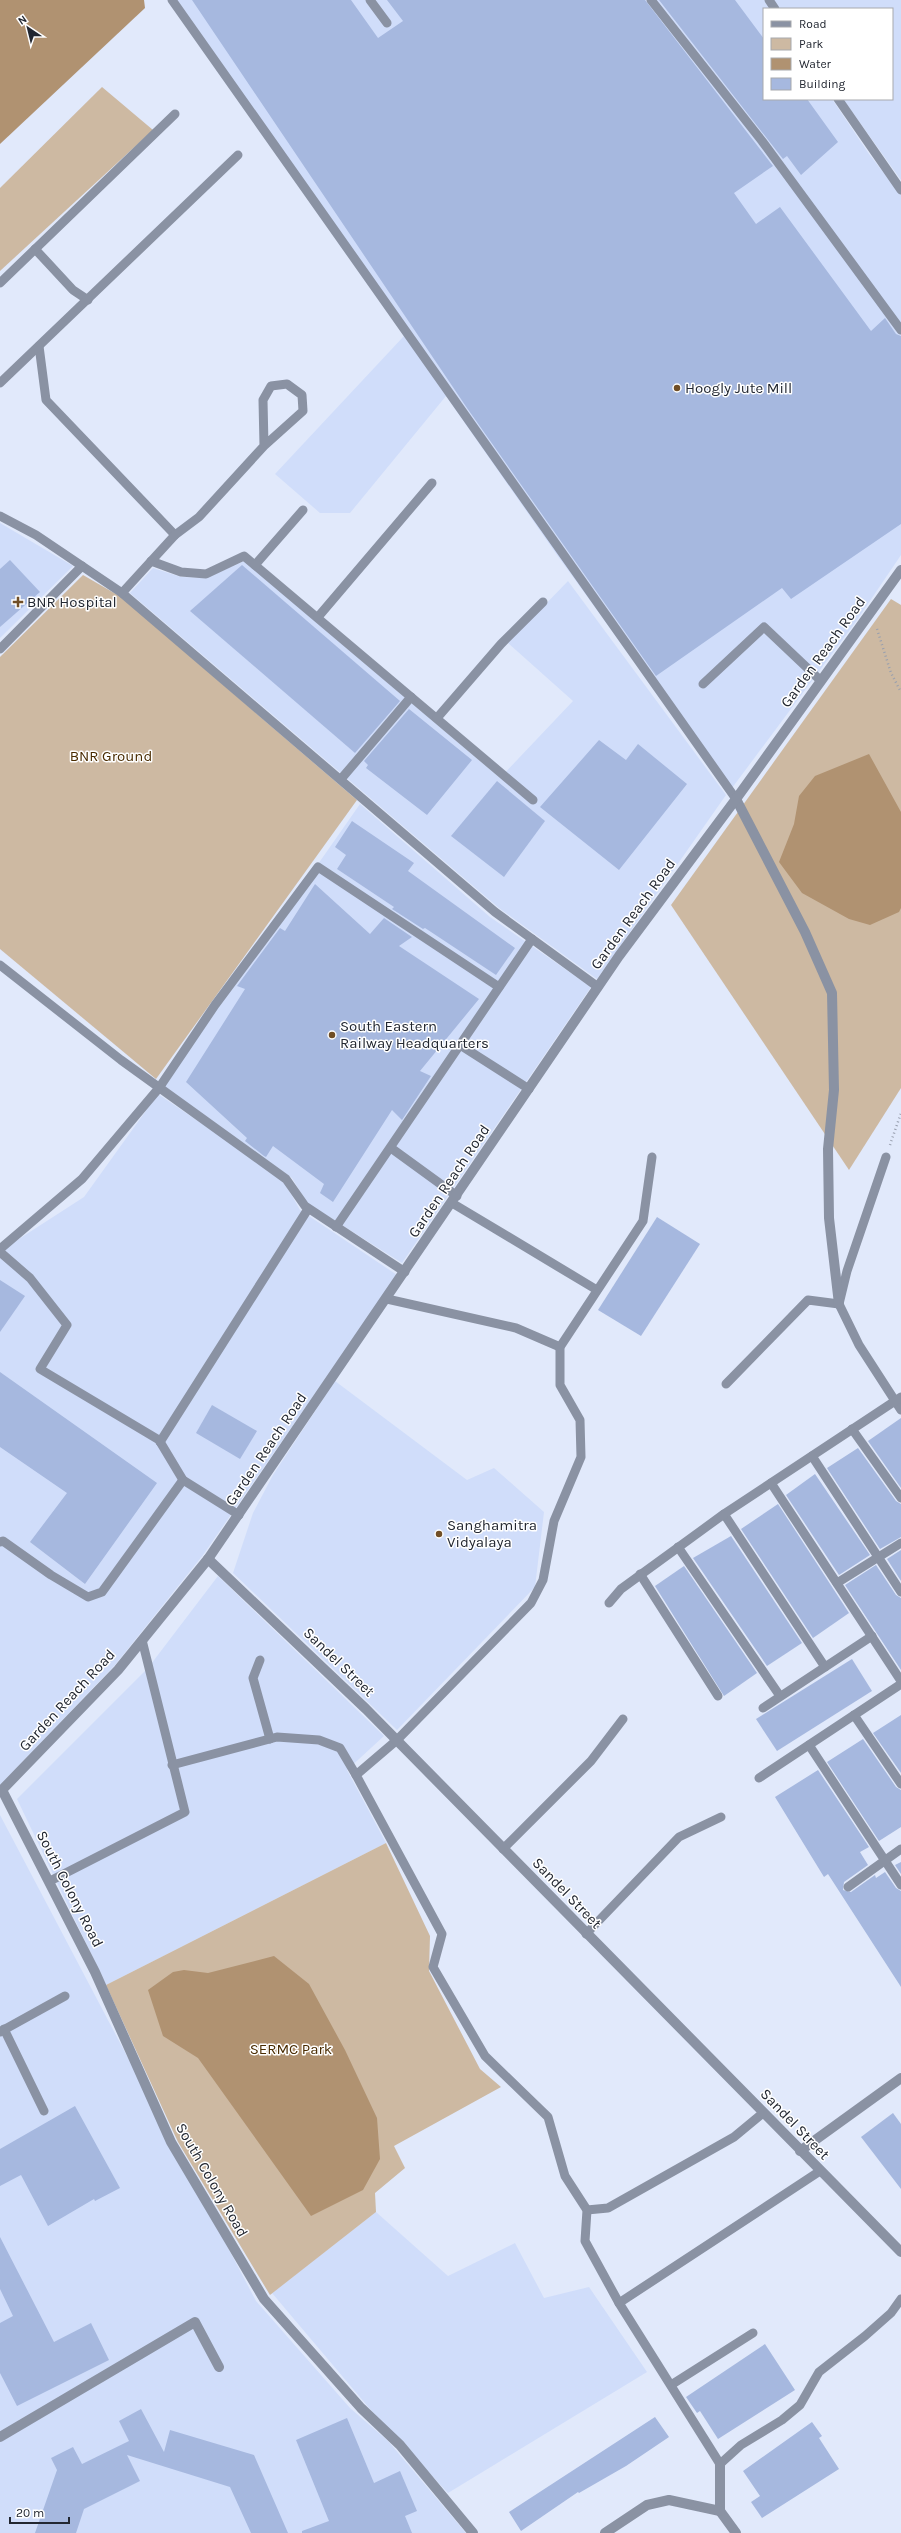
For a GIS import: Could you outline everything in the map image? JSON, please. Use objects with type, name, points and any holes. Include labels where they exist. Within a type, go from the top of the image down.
[{"type":"street","name":"Garden Reach Road","points":[[1,1791],[118,1670],[208,1559],[387,1299],[598,987],[901,570]]},
{"type":"street","points":[[736,799],[805,932],[832,993],[834,1090],[828,1149],[829,1218],[839,1304]]},
{"type":"street","name":"Sandel Street","points":[[208,1559],[397,1740],[586,1934],[901,2252]]},
{"type":"street","name":"South Colony Road","points":[[1,1791],[50,1881],[95,1972],[172,2142],[264,2299],[361,2408],[400,2445],[473,2533]]},
{"type":"street","points":[[800,2151],[901,2078]]},
{"type":"street","points":[[0,2437],[195,2322],[219,2367]]},
{"type":"street","points":[[720,2464],[720,2511],[736,2533]]},
{"type":"street","points":[[605,2533],[647,2505],[670,2500],[720,2511]]},
{"type":"lane","points":[[172,0],[736,799]]},
{"type":"lane","points":[[370,0],[387,23]]},
{"type":"lane","points":[[651,0],[762,141],[901,330]]},
{"type":"lane","points":[[839,100],[901,190]]},
{"type":"lane","points":[[0,283],[175,114]]},
{"type":"lane","points":[[0,383],[238,155]]},
{"type":"lane","points":[[35,249],[73,290],[88,300]]},
{"type":"lane","points":[[39,346],[46,400],[175,535]]},
{"type":"lane","points":[[122,593],[175,535],[199,517],[264,446],[303,411],[302,395],[287,384],[271,386],[263,400],[264,446]]},
{"type":"lane","points":[[318,617],[432,483]]},
{"type":"lane","points":[[255,565],[303,510]]},
{"type":"lane","points":[[0,516],[36,535],[122,593],[495,912],[598,987]]},
{"type":"lane","points":[[151,561],[181,572],[206,574],[244,556],[533,800]]},
{"type":"lane","points":[[0,649],[82,566]]},
{"type":"lane","points":[[437,718],[501,644],[543,602]]},
{"type":"lane","points":[[703,684],[764,626],[820,680]]},
{"type":"lane","points":[[341,779],[411,697]]},
{"type":"lane","points":[[238,1515],[183,1480],[160,1442],[40,1369],[67,1325],[30,1278],[0,1250],[82,1179],[159,1088],[215,1005],[318,867],[499,987]]},
{"type":"lane","points":[[336,1227],[532,939]]},
{"type":"lane","points":[[0,965],[159,1088],[286,1179],[308,1209],[405,1272]]},
{"type":"lane","points":[[460,1045],[529,1089]]},
{"type":"lane","points":[[391,1148],[454,1200],[597,1290]]},
{"type":"lane","points":[[356,1775],[397,1740],[531,1603],[543,1580],[554,1521],[581,1457],[580,1420],[560,1385],[560,1347],[643,1221],[652,1157]]},
{"type":"lane","points":[[886,1157],[847,1271],[839,1304],[859,1345],[898,1399],[901,1410]]},
{"type":"lane","points":[[160,1442],[308,1209]]},
{"type":"lane","points":[[387,1299],[516,1328],[560,1347]]},
{"type":"lane","points":[[726,1384],[808,1300],[839,1304]]},
{"type":"lane","points":[[609,1603],[620,1589],[724,1514],[898,1399]]},
{"type":"lane","points":[[852,1429],[901,1498]]},
{"type":"lane","points":[[812,1456],[901,1592]]},
{"type":"lane","points":[[0,1542],[4,1542],[51,1575],[88,1597],[102,1592],[183,1480]]},
{"type":"lane","points":[[771,1483],[901,1681]]},
{"type":"lane","points":[[724,1514],[825,1667]]},
{"type":"lane","points":[[837,1583],[901,1543]]},
{"type":"lane","points":[[678,1547],[780,1696]]},
{"type":"lane","points":[[640,1574],[718,1696]]},
{"type":"lane","points":[[763,1708],[872,1636]]},
{"type":"lane","points":[[50,1881],[185,1812],[172,1765],[142,1640]]},
{"type":"lane","points":[[260,1660],[252,1678],[270,1739]]},
{"type":"lane","points":[[759,1778],[901,1684]]},
{"type":"lane","points":[[854,1715],[901,1784]]},
{"type":"lane","points":[[503,1849],[591,1761],[624,1719]]},
{"type":"lane","points":[[172,1765],[277,1737],[319,1740],[340,1748],[442,1934],[433,1967],[485,2056],[548,2117],[565,2176],[587,2210],[585,2241],[619,2303],[720,2464],[740,2445],[782,2420],[800,2405],[819,2372],[886,2317],[901,2299]]},
{"type":"lane","points":[[809,1745],[901,1885]]},
{"type":"lane","points":[[586,1934],[680,1837],[721,1817]]},
{"type":"lane","points":[[848,1887],[901,1849]]},
{"type":"lane","points":[[44,2111],[2,2031],[65,1996]]},
{"type":"lane","points":[[587,2210],[608,2208],[734,2137],[763,2113]]},
{"type":"lane","points":[[619,2303],[820,2171]]},
{"type":"lane","points":[[671,2385],[753,2334]]},
{"type":"path","points":[[870,612],[881,638],[891,673],[901,692]]},
{"type":"path","points":[[886,1157],[901,1113]]},
{"type":"shaded area","name":"Hoogly Jute Mill","points":[[172,0],[765,0],[770,8],[763,8],[763,100],[833,100],[869,154],[901,195],[901,555],[855,623],[729,792],[557,555],[446,396],[350,513],[320,513],[275,474],[404,336]]},
{"type":"shaded area","points":[[773,0],[901,0],[901,180],[844,100],[893,100],[893,8],[778,8]]},
{"type":"shaded area","name":"BNR Hospital","points":[[0,523],[73,566],[0,638]]},
{"type":"shaded area","points":[[244,561],[500,778],[573,701],[508,643],[568,581],[726,795],[597,979],[499,908],[130,593],[153,568],[181,577],[206,578]]},
{"type":"shaded area","points":[[360,804],[490,917],[591,987],[402,1263],[307,1203],[292,1178],[163,1086]]},
{"type":"shaded area","points":[[158,1094],[282,1178],[300,1210],[397,1275],[203,1555],[115,1665],[0,1785],[0,1248],[5,1248],[84,1197]]},
{"type":"shaded area","name":"Sanghamitra Vidyalaya","points":[[335,1381],[467,1480],[494,1468],[544,1512],[535,1587],[397,1730],[233,1573],[253,1513],[273,1475]]},
{"type":"shaded area","points":[[218,1576],[384,1736],[347,1770],[386,1843],[106,1985],[17,1799],[148,1668]]},
{"type":"shaded area","points":[[0,1815],[256,2301],[350,2408],[388,2441],[466,2533],[0,2533]]},
{"type":"shaded area","points":[[376,2212],[448,2276],[515,2243],[544,2298],[589,2287],[647,2372],[448,2493],[370,2409],[272,2293]]},
{"type":"green space","points":[[102,87],[153,130],[0,271],[0,188]]},
{"type":"green space","name":"BNR Ground","points":[[83,575],[121,597],[357,800],[156,1079],[0,949],[0,657]]},
{"type":"green space","points":[[891,599],[901,605],[901,1088],[849,1170],[671,905]]},
{"type":"green space","name":"SERMC Park","points":[[386,1843],[430,1936],[429,1971],[480,2069],[501,2087],[394,2146],[405,2168],[375,2193],[376,2212],[270,2295],[178,2142],[106,1985]]},
{"type":"water","points":[[0,0],[144,0],[145,8],[0,144]]},
{"type":"water","points":[[869,754],[901,812],[901,908],[899,912],[870,925],[849,919],[802,893],[779,862],[794,824],[799,796],[815,776]]},
{"type":"water","points":[[274,1956],[309,1984],[345,2050],[377,2118],[380,2159],[363,2190],[311,2216],[198,2058],[163,2036],[148,1990],[173,1972],[184,1970],[208,1973]]},
{"type":"building","name":"Hoogly Jute Mill","points":[[192,0],[351,0],[378,38],[403,21],[387,0],[645,0],[773,166],[734,193],[756,224],[780,207],[871,331],[885,318],[896,334],[901,336],[901,524],[791,599],[782,588],[656,676],[467,408]]},
{"type":"building","points":[[659,0],[735,0],[763,38],[763,100],[808,100],[838,142],[801,175],[787,156],[783,159]]},
{"type":"building","points":[[10,560],[40,592],[0,627],[0,569]]},
{"type":"building","points":[[242,565],[400,701],[355,753],[190,611]]},
{"type":"building","points":[[409,709],[472,760],[427,815],[366,768],[368,765],[364,761]]},
{"type":"building","points":[[599,740],[626,760],[638,744],[687,784],[619,870],[540,807]]},
{"type":"building","points":[[497,781],[545,821],[504,877],[451,836]]},
{"type":"building","points":[[352,821],[414,863],[408,871],[515,948],[496,975],[425,928],[423,929],[392,909],[394,907],[337,869],[346,855],[335,847]]},
{"type":"building","name":"South Eastern Railway Headquarters","points":[[315,884],[370,934],[384,918],[412,937],[399,946],[479,999],[420,1071],[431,1076],[402,1120],[392,1110],[333,1202],[320,1193],[324,1184],[273,1146],[266,1157],[245,1141],[247,1138],[186,1082],[245,989],[237,986],[280,928],[285,931]]},
{"type":"building","points":[[657,1217],[700,1244],[641,1336],[598,1310]]},
{"type":"building","points":[[0,1280],[25,1296],[0,1332]]},
{"type":"building","points":[[0,1372],[157,1483],[85,1584],[30,1542],[67,1493],[0,1447]]},
{"type":"building","points":[[212,1405],[257,1431],[240,1459],[196,1433]]},
{"type":"building","points":[[901,1418],[901,1488],[868,1441]]},
{"type":"building","points":[[858,1448],[896,1501],[901,1504],[901,1537],[880,1549],[827,1468]]},
{"type":"building","points":[[815,1474],[870,1555],[839,1575],[786,1495]]},
{"type":"building","points":[[778,1504],[849,1613],[813,1638],[741,1529]]},
{"type":"building","points":[[731,1536],[802,1643],[767,1666],[693,1558]]},
{"type":"building","points":[[901,1550],[901,1581],[887,1559]]},
{"type":"building","points":[[876,1565],[896,1595],[901,1598],[901,1670],[845,1585]]},
{"type":"building","points":[[684,1566],[757,1673],[724,1696],[655,1586]]},
{"type":"building","points":[[852,1659],[872,1691],[777,1751],[756,1719]]},
{"type":"building","points":[[901,1715],[901,1773],[873,1733]]},
{"type":"building","points":[[863,1739],[896,1787],[901,1790],[901,1827],[879,1841],[827,1762]]},
{"type":"building","points":[[818,1770],[869,1847],[860,1852],[868,1865],[844,1882],[843,1890],[851,1892],[875,1875],[876,1878],[885,1872],[896,1888],[901,1891],[901,1987],[828,1874],[824,1877],[775,1797]]},
{"type":"building","points":[[901,1862],[901,1874],[895,1865]]},
{"type":"building","points":[[75,2106],[120,2188],[95,2201],[94,2199],[48,2226],[21,2175],[0,2186],[0,2149]]},
{"type":"building","points":[[893,2113],[901,2124],[901,2189],[861,2137]]},
{"type":"building","points":[[0,2237],[54,2342],[91,2323],[109,2360],[17,2406],[0,2373],[0,2323],[13,2316],[0,2289]]},
{"type":"building","points":[[765,2344],[795,2390],[718,2439],[700,2411],[697,2413],[686,2397]]},
{"type":"building","points":[[141,2409],[164,2452],[170,2430],[254,2455],[288,2533],[251,2533],[230,2487],[127,2455],[140,2481],[84,2509],[76,2533],[35,2533],[57,2470],[51,2458],[73,2447],[82,2464],[129,2441],[119,2421]]},
{"type":"building","points":[[655,2417],[669,2437],[626,2466],[579,2493],[578,2492],[521,2531],[509,2512]]},
{"type":"building","points":[[347,2418],[374,2483],[400,2471],[417,2511],[405,2516],[412,2533],[302,2533],[302,2531],[329,2521],[296,2440]]},
{"type":"building","points":[[812,2422],[822,2436],[819,2438],[839,2469],[762,2518],[751,2502],[760,2496],[743,2471]]},
{"type":"place","name":"Hoogly Jute Mill","points":[[677,388]]},
{"type":"place","name":"BNR Hospital","points":[[18,602]]},
{"type":"place","name":"South Eastern Railway Headquarters","points":[[332,1035]]},
{"type":"place","name":"Sanghamitra Vidyalaya","points":[[439,1534]]}]
